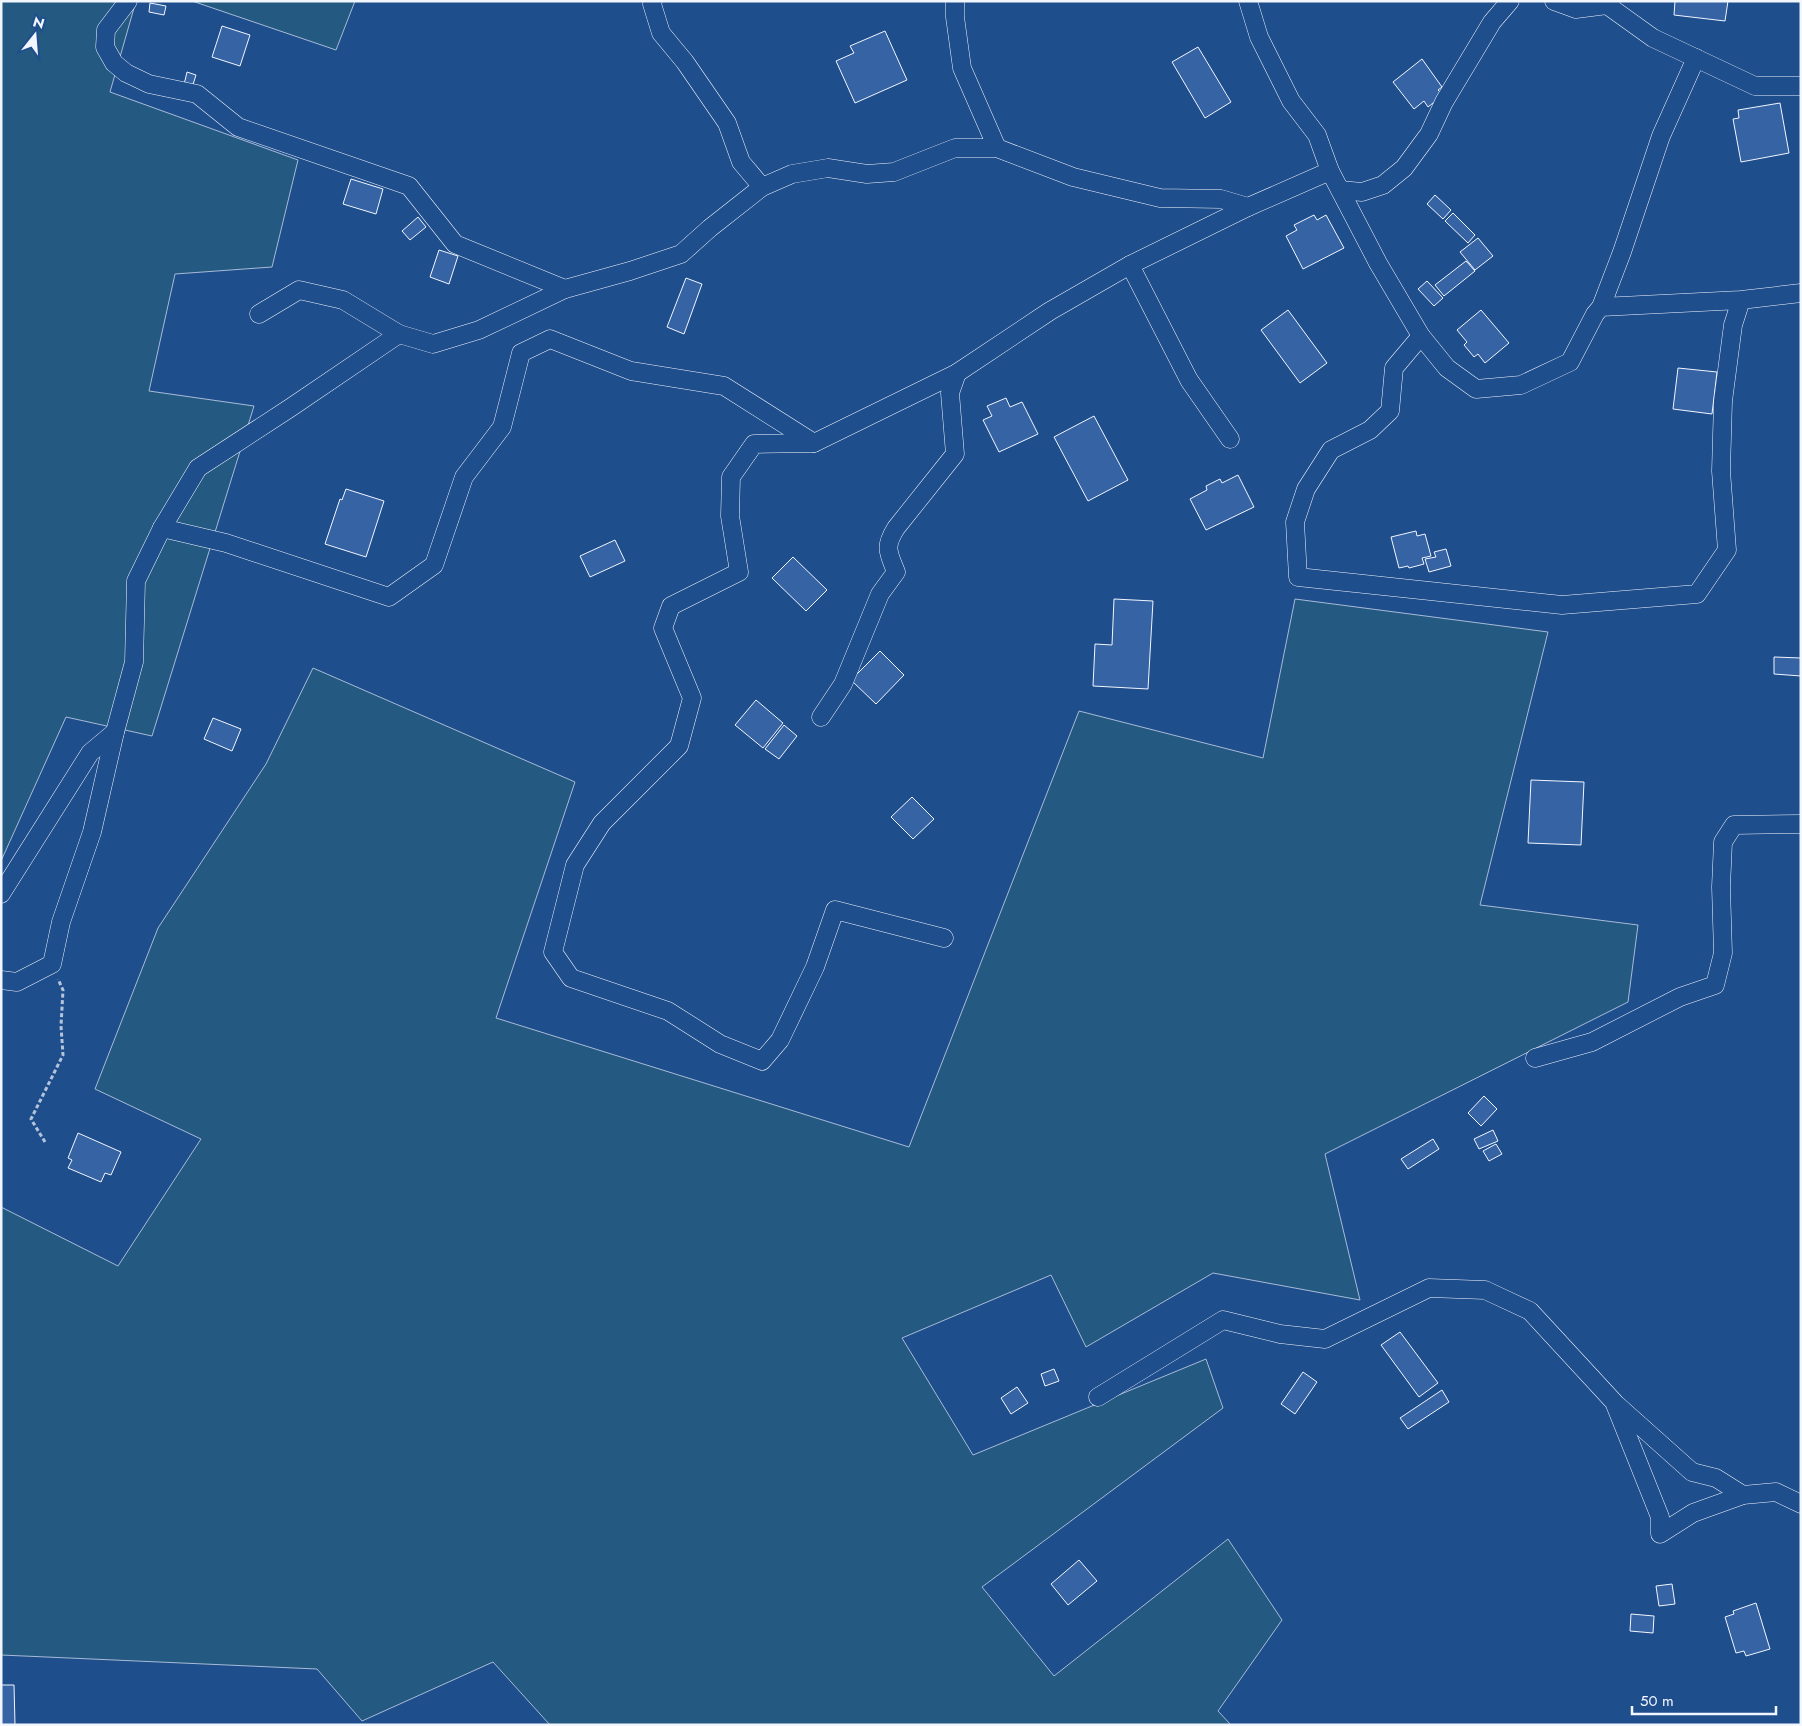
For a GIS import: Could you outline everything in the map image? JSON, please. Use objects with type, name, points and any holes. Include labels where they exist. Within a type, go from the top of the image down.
[{"type":"street","points":[[128,1],[106,30],[105,47],[114,63],[126,73],[149,84],[197,94],[238,127],[409,186],[455,244],[565,289]]},
{"type":"street","points":[[653,1],[652,4],[661,33],[685,62],[727,123],[741,162],[762,187]]},
{"type":"street","points":[[955,1],[955,17],[962,68],[997,148]]},
{"type":"street","points":[[1248,1],[1259,37],[1291,101],[1317,135],[1330,171],[1378,263],[1421,336],[1447,368],[1476,389],[1520,385],[1570,362],[1594,314],[1601,308],[1661,136],[1696,58]]},
{"type":"street","points":[[1340,190],[1362,192],[1382,185],[1404,168],[1429,134],[1444,102],[1492,22],[1510,1]]},
{"type":"street","points":[[1554,1],[1576,9],[1609,3],[1653,38],[1756,86],[1801,86]]},
{"type":"street","points":[[260,314],[299,290],[343,300],[399,334],[433,344],[479,330],[565,289],[630,271],[681,254],[710,228],[762,187],[792,174],[828,168],[867,174],[894,172],[955,148],[997,148],[1073,176],[1160,198],[1221,199],[1248,207]]},
{"type":"street","points":[[944,938],[835,910],[815,967],[780,1040],[762,1061],[720,1044],[668,1011],[571,978],[553,952],[576,865],[602,823],[679,746],[692,698],[664,628],[671,606],[739,572],[730,516],[731,477],[754,444],[814,442],[957,373],[1050,311],[1130,265],[1248,207],[1330,171]]},
{"type":"street","points":[[1130,265],[1189,380],[1230,439]]},
{"type":"street","points":[[1601,308],[1741,300],[1801,293]]},
{"type":"street","points":[[1421,336],[1394,368],[1390,411],[1370,430],[1331,450],[1306,489],[1295,522],[1298,577],[1562,605],[1697,594],[1727,550],[1722,471],[1723,401],[1733,325],[1741,300]]},
{"type":"street","points":[[1,980],[17,982],[52,964],[62,922],[92,832],[115,732],[134,662],[136,581],[162,528],[198,468],[399,334]]},
{"type":"street","points":[[162,528],[226,543],[389,597],[434,565],[464,477],[502,427],[521,353],[550,339],[631,371],[724,386],[814,442]]},
{"type":"street","points":[[821,717],[843,684],[880,594],[896,572],[888,553],[888,540],[955,454],[950,393],[957,373]]},
{"type":"street","points":[[1,894],[90,753],[115,732]]},
{"type":"street","points":[[1535,1058],[1592,1042],[1680,997],[1716,985],[1723,953],[1721,887],[1723,842],[1734,824],[1801,824]]},
{"type":"street","points":[[1098,1397],[1223,1320],[1280,1334],[1325,1339],[1429,1288],[1485,1290],[1530,1311],[1614,1402],[1692,1472],[1716,1478],[1743,1495]]},
{"type":"street","points":[[1614,1402],[1660,1516],[1660,1534],[1693,1514],[1743,1495],[1776,1492],[1801,1504]]},
{"type":"path","points":[[45,1142],[31,1119],[62,1055],[63,990],[52,964]]},
{"type":"shaded area","points":[[1,1],[136,1],[110,92],[298,160],[272,267],[175,274],[149,391],[254,406],[152,736],[66,717],[1,861]]},
{"type":"shaded area","points":[[192,1],[355,1],[336,50]]},
{"type":"shaded area","points":[[1295,599],[1548,632],[1480,905],[1638,925],[1628,1002],[1325,1154],[1360,1300],[1213,1273],[1086,1347],[1051,1275],[902,1338],[973,1455],[1206,1359],[1223,1408],[982,1587],[1054,1676],[1228,1539],[1282,1620],[1218,1711],[1231,1725],[550,1725],[493,1662],[362,1721],[317,1669],[1,1655],[1,1207],[118,1266],[201,1139],[95,1089],[158,928],[266,764],[313,668],[575,782],[496,1018],[909,1147],[1079,711],[1263,758]]},
{"type":"building","points":[[1675,1],[1728,1],[1725,21],[1674,15]]},
{"type":"building","points":[[150,3],[166,6],[164,15],[149,12]]},
{"type":"building","points":[[222,26],[250,35],[240,66],[212,57]]},
{"type":"building","points":[[885,31],[907,80],[855,103],[836,61],[854,53],[850,46]]},
{"type":"building","points":[[1198,47],[1231,102],[1205,118],[1172,62]]},
{"type":"building","points":[[1422,59],[1442,87],[1438,90],[1443,95],[1428,107],[1424,101],[1414,109],[1393,82]]},
{"type":"building","points":[[187,72],[196,75],[191,91],[183,89]]},
{"type":"building","points":[[1780,103],[1789,153],[1741,162],[1733,119],[1739,118],[1738,110]]},
{"type":"building","points":[[351,179],[383,189],[376,214],[343,204]]},
{"type":"building","points":[[1435,195],[1451,210],[1443,219],[1427,204]]},
{"type":"building","points":[[1453,213],[1475,235],[1468,243],[1445,221]]},
{"type":"building","points":[[1314,215],[1317,220],[1326,215],[1344,248],[1303,269],[1286,236],[1297,230],[1294,225]]},
{"type":"building","points":[[418,217],[426,227],[410,240],[402,231]]},
{"type":"building","points":[[1478,238],[1493,256],[1475,270],[1460,252]]},
{"type":"building","points":[[439,250],[458,256],[449,284],[430,277]]},
{"type":"building","points":[[1466,261],[1475,271],[1444,296],[1435,285]]},
{"type":"building","points":[[686,278],[702,284],[684,334],[667,327]]},
{"type":"building","points":[[1427,281],[1443,298],[1434,306],[1418,289]]},
{"type":"building","points":[[1288,310],[1327,363],[1300,383],[1261,330]]},
{"type":"building","points":[[1481,310],[1509,343],[1485,363],[1478,354],[1474,357],[1464,345],[1467,342],[1457,330]]},
{"type":"building","points":[[1678,368],[1717,372],[1712,414],[1673,409]]},
{"type":"building","points":[[1006,398],[1010,407],[1022,402],[1038,434],[999,452],[983,420],[992,416],[987,406]]},
{"type":"building","points":[[1094,416],[1128,480],[1088,501],[1054,437]]},
{"type":"building","points":[[1238,475],[1254,507],[1206,530],[1190,499],[1207,490],[1206,486],[1220,479],[1222,483]]},
{"type":"building","points":[[346,489],[384,501],[366,557],[325,544],[340,499],[342,500]]},
{"type":"building","points":[[1416,531],[1417,536],[1425,534],[1431,556],[1422,558],[1424,564],[1409,568],[1408,566],[1399,568],[1391,537]]},
{"type":"building","points":[[615,540],[625,561],[590,577],[580,556]]},
{"type":"building","points":[[1446,549],[1451,566],[1429,572],[1425,559],[1436,557],[1434,552]]},
{"type":"building","points":[[793,557],[827,590],[806,611],[772,578]]},
{"type":"building","points":[[1114,599],[1153,601],[1148,689],[1093,686],[1095,644],[1112,645]]},
{"type":"building","points":[[880,651],[904,675],[876,704],[851,680]]},
{"type":"building","points":[[1774,657],[1801,658],[1801,676],[1774,674]]},
{"type":"building","points":[[756,700],[783,723],[763,748],[735,725]]},
{"type":"building","points":[[213,718],[241,729],[232,751],[204,739]]},
{"type":"building","points":[[784,725],[797,736],[779,759],[765,749]]},
{"type":"building","points":[[1531,780],[1584,782],[1581,845],[1528,843]]},
{"type":"building","points":[[912,797],[934,819],[913,839],[891,817]]},
{"type":"building","points":[[1484,1096],[1497,1109],[1481,1126],[1468,1113]]},
{"type":"building","points":[[1493,1130],[1498,1141],[1479,1149],[1474,1139]]},
{"type":"building","points":[[78,1133],[121,1152],[111,1175],[105,1173],[101,1182],[68,1168],[72,1160],[68,1158]]},
{"type":"building","points":[[1433,1139],[1439,1149],[1408,1169],[1401,1159]]},
{"type":"building","points":[[1496,1144],[1502,1154],[1489,1161],[1483,1151]]},
{"type":"building","points":[[1400,1332],[1438,1383],[1419,1397],[1381,1345]]},
{"type":"building","points":[[1054,1369],[1059,1381],[1045,1386],[1041,1374]]},
{"type":"building","points":[[1303,1372],[1317,1382],[1295,1414],[1281,1404]]},
{"type":"building","points":[[1017,1387],[1028,1403],[1011,1414],[1001,1398]]},
{"type":"building","points":[[1442,1390],[1449,1402],[1408,1429],[1400,1418]]},
{"type":"building","points":[[1079,1560],[1097,1581],[1068,1605],[1051,1584]]},
{"type":"building","points":[[1672,1584],[1675,1604],[1659,1606],[1656,1586]]},
{"type":"building","points":[[1756,1603],[1770,1649],[1746,1656],[1744,1651],[1736,1653],[1725,1617],[1734,1614],[1733,1611]]},
{"type":"building","points":[[1631,1614],[1654,1616],[1653,1633],[1630,1631]]},
{"type":"building","points":[[1,1685],[14,1685],[15,1725],[1,1725]]}]
